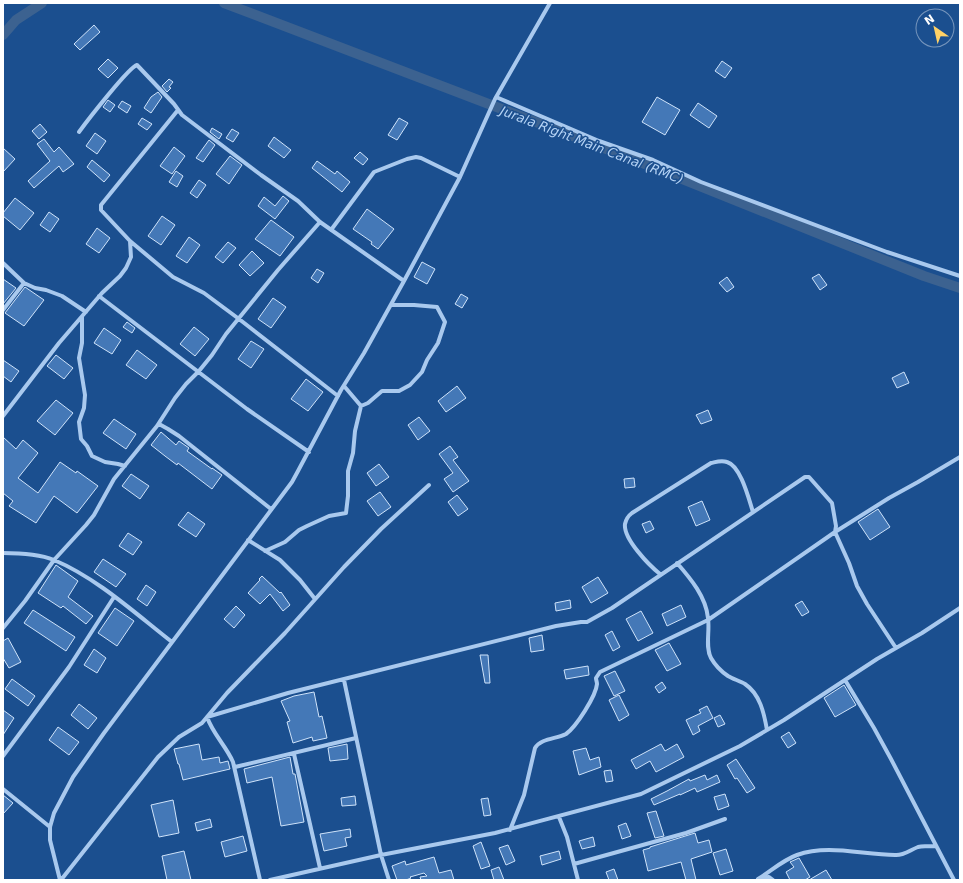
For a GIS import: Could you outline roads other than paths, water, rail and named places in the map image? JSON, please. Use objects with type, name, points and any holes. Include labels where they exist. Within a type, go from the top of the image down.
[{"type":"street","points":[[61,880],[50,840],[50,827],[54,813],[73,778],[104,733],[292,482],[338,396],[391,306],[460,177],[496,98],[550,3]]},
{"type":"street","points":[[79,132],[120,81],[135,65],[139,66],[174,104],[182,115],[298,201],[320,222],[404,281]]},
{"type":"street","points":[[496,98],[600,141],[653,160],[701,182],[886,252],[960,276]]},
{"type":"street","points":[[178,110],[101,207],[130,241],[173,277],[204,293],[239,318],[338,396]]},
{"type":"street","points":[[331,230],[370,176],[378,169],[416,157],[460,177]]},
{"type":"street","points":[[3,628],[25,601],[54,560],[94,515],[111,485],[158,424],[177,395],[212,355],[223,338],[278,270],[320,222]]},
{"type":"street","points":[[3,416],[59,343],[100,296],[120,276],[130,262],[132,252],[130,241]]},
{"type":"street","points":[[3,263],[24,283],[62,296],[86,312]]},
{"type":"street","points":[[3,310],[24,283]]},
{"type":"street","points":[[100,296],[247,409],[308,452]]},
{"type":"street","points":[[361,406],[368,403],[382,391],[399,391],[410,386],[422,372],[427,360],[438,343],[445,322],[437,307],[414,305],[391,306]]},
{"type":"street","points":[[82,317],[82,343],[79,358],[85,395],[84,408],[79,422],[81,439],[87,446],[92,456],[105,462],[125,466]]},
{"type":"street","points":[[344,386],[361,406]]},
{"type":"street","points":[[266,551],[284,542],[299,530],[307,526],[329,516],[346,513],[348,501],[348,471],[361,406]]},
{"type":"street","points":[[158,424],[179,436],[272,509]]},
{"type":"street","points":[[510,830],[524,795],[535,748],[540,743],[564,734],[569,730],[589,704],[597,684],[596,678],[598,674],[708,620],[835,532],[889,498],[960,457]]},
{"type":"street","points":[[660,574],[646,562],[629,536],[625,527],[625,522],[632,513],[711,463],[722,461],[728,462],[736,470],[747,493],[753,512]]},
{"type":"street","points":[[207,718],[275,697],[556,626],[587,622],[612,608],[805,477],[809,477],[832,503],[836,526],[835,532],[852,570],[857,586],[873,614],[896,648]]},
{"type":"street","points":[[61,880],[151,764],[179,737],[199,725],[207,718],[227,693],[285,633],[381,529],[429,485]]},
{"type":"street","points":[[248,540],[280,560],[289,568],[315,599]]},
{"type":"street","points":[[3,553],[26,554],[54,560],[84,576],[114,596],[172,642]]},
{"type":"street","points":[[677,563],[703,598],[707,610],[708,646],[710,656],[718,667],[728,676],[743,683],[751,691],[762,706],[767,730]]},
{"type":"street","points":[[3,756],[69,667],[114,596]]},
{"type":"street","points":[[270,880],[381,855],[510,830],[641,794],[740,746],[784,720],[844,680],[922,633],[960,608]]},
{"type":"street","points":[[344,680],[381,855],[389,880]]},
{"type":"street","points":[[844,680],[874,728],[954,880]]},
{"type":"street","points":[[207,718],[211,728],[230,754],[235,767],[260,880]]},
{"type":"street","points":[[235,767],[356,738]]},
{"type":"street","points":[[294,754],[320,868]]},
{"type":"street","points":[[3,789],[50,827]]},
{"type":"street","points":[[559,817],[567,837],[578,880]]},
{"type":"street","points":[[574,864],[686,833],[725,820]]},
{"type":"street","points":[[757,880],[783,862],[797,855],[810,852],[852,852],[895,856],[907,853],[917,847],[936,846]]},
{"type":"street","points":[[757,880],[769,877],[773,880]]},
{"type":"waterway","name":"Jurala Right Main Canal (RMC)","points":[[3,35],[16,20],[42,3]]},
{"type":"waterway","name":"Jurala Right Main Canal (RMC)","points":[[224,3],[630,158],[924,276],[960,288]]}]
